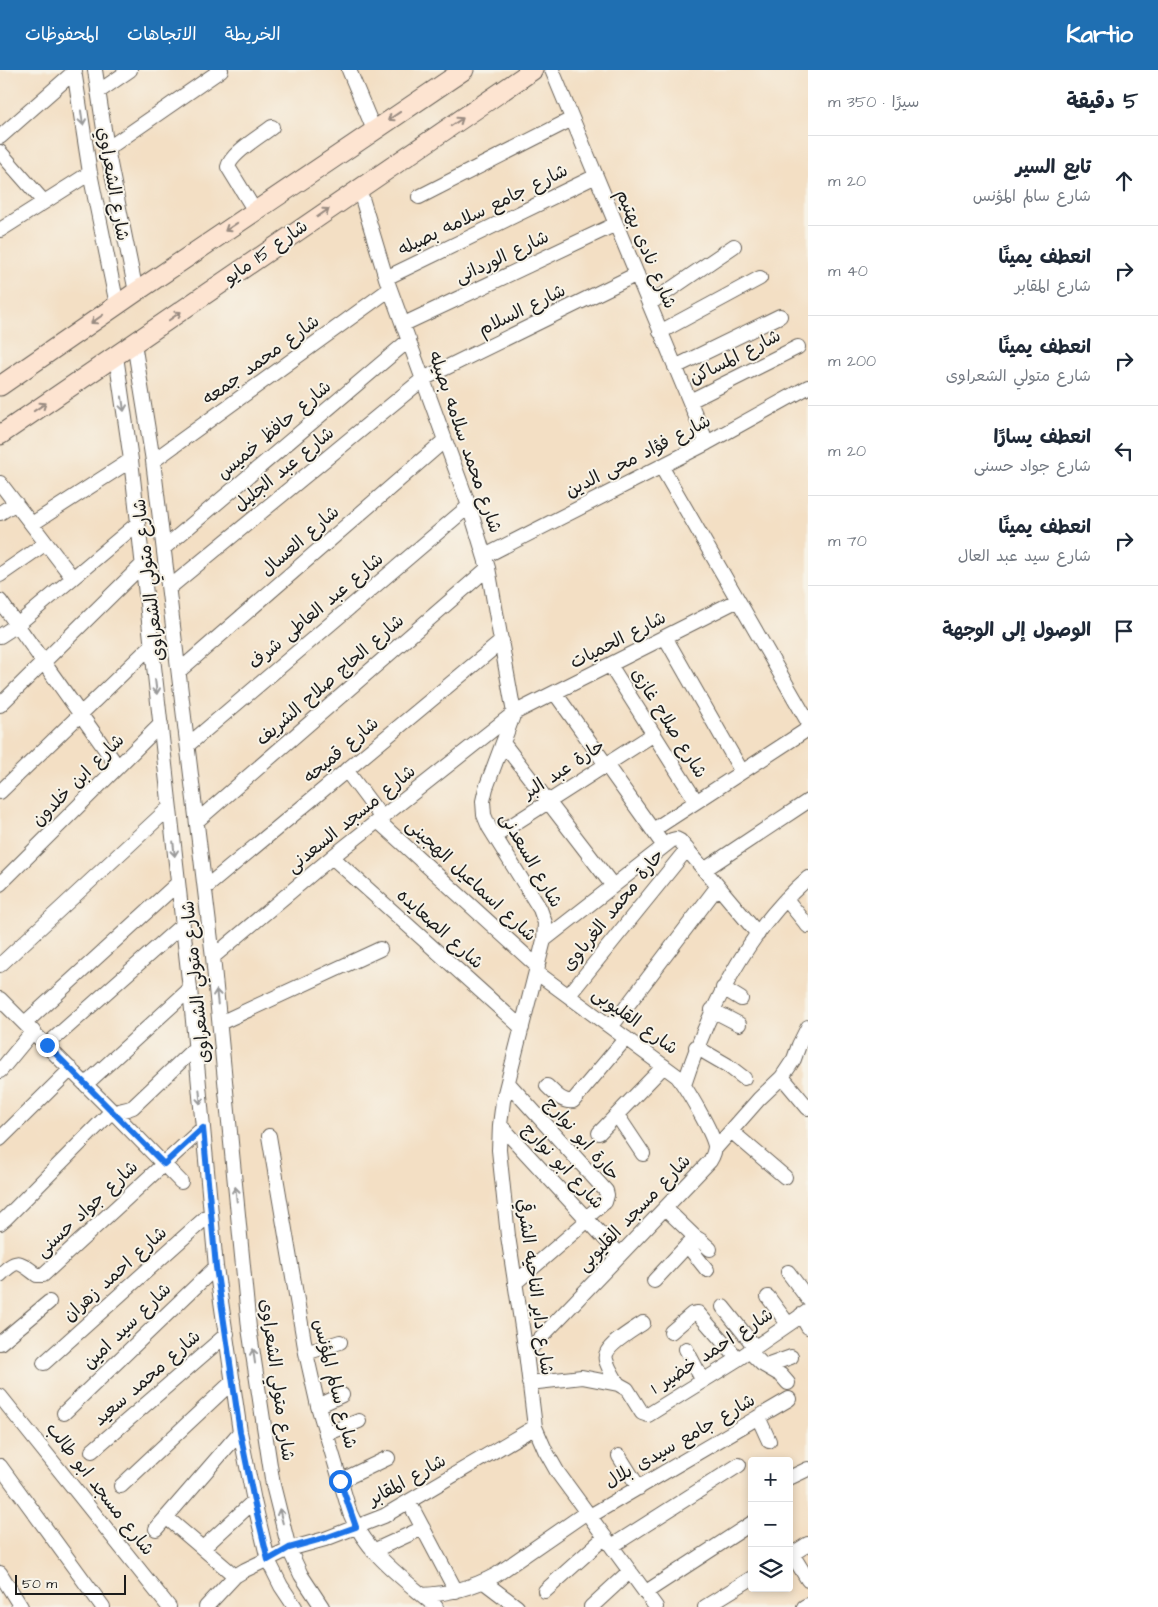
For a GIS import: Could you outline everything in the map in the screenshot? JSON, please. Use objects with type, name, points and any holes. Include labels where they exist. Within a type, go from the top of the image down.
[{"type":"main road","points":[[0,386],[464,70]]},
{"type":"main road","name":"شارع 15 مايو","points":[[0,435],[358,188],[533,70]]},
{"type":"street","name":"شارع الشعراوي","points":[[74,70],[90,173],[117,305]]},
{"type":"street","points":[[0,137],[74,70]]},
{"type":"street","name":"شارع الشعراوي","points":[[95,70],[107,149],[136,292]]},
{"type":"street","points":[[98,92],[130,70]]},
{"type":"street","points":[[107,149],[221,70]]},
{"type":"street","points":[[349,70],[374,130]]},
{"type":"street","name":"شارع نادى بهتيم","points":[[552,70],[707,443]]},
{"type":"street","points":[[419,196],[572,119]]},
{"type":"street","points":[[255,211],[228,167],[234,156],[272,127]]},
{"type":"street","points":[[0,152],[44,202]]},
{"type":"street","points":[[0,230],[90,173]]},
{"type":"street","name":"شارع جامع سلامه بصيله","points":[[388,283],[596,176]]},
{"type":"street","name":"شارع محمد سلامه بصيله","points":[[358,188],[388,283],[487,562],[514,713]]},
{"type":"street","name":"شارع الوردانى","points":[[404,324],[616,224]]},
{"type":"street","points":[[649,304],[734,246]]},
{"type":"street","name":"شارع السلام","points":[[423,379],[636,274]]},
{"type":"street","points":[[660,332],[760,278]]},
{"type":"street","name":"شارع محمد جمعه","points":[[153,461],[388,283]]},
{"type":"street","points":[[675,367],[780,316]]},
{"type":"street","name":"شارع حافظ خميس","points":[[164,548],[409,340]]},
{"type":"street","name":"شارع متولي الشعراوى","points":[[134,344],[153,461],[205,888],[249,1328],[273,1485],[289,1548],[301,1575],[322,1607]]},
{"type":"street","name":"شارع المساكن","points":[[690,401],[798,347]]},
{"type":"street","name":"شارع متولي الشعراوى","points":[[116,356],[131,460],[161,724],[196,1046],[216,1267],[240,1432],[254,1501],[268,1560],[281,1586],[295,1607]]},
{"type":"street","name":"شارع عبد الجليل","points":[[169,588],[423,379]]},
{"type":"street","name":"شارع فؤاد محى الدين","points":[[487,562],[808,387]]},
{"type":"street","name":"شارع العسال","points":[[179,671],[445,440]]},
{"type":"street","points":[[32,524],[131,460]]},
{"type":"street","points":[[661,466],[808,722]]},
{"type":"street","points":[[0,483],[72,577]]},
{"type":"street","points":[[0,513],[16,503]]},
{"type":"street","name":"شارع عبد العاطى شرف","points":[[188,745],[468,506]]},
{"type":"street","points":[[0,636],[17,625],[138,522]]},
{"type":"street","points":[[0,575],[46,543]]},
{"type":"street","name":"شارع الحاج صلاح الشريف","points":[[197,821],[487,562]]},
{"type":"street","points":[[0,704],[142,565]]},
{"type":"street","name":"شارع الحميات","points":[[514,713],[738,600]]},
{"type":"street","points":[[0,601],[118,767]]},
{"type":"street","points":[[665,637],[742,772]]},
{"type":"street","name":"شارع قميحه","points":[[205,888],[502,641]]},
{"type":"street","points":[[0,792],[152,646]]},
{"type":"street","name":"شارع صلاح غازى","points":[[610,665],[696,801]]},
{"type":"street","points":[[555,693],[664,846]]},
{"type":"street","name":"شارع السعدنى","points":[[514,713],[486,788],[483,801],[484,815],[488,827],[544,915],[546,930],[544,940]]},
{"type":"street","name":"شارع مسجد السعدنى","points":[[213,957],[332,857],[514,713]]},
{"type":"street","name":"شارع ابن خلدون","points":[[0,884],[161,724]]},
{"type":"street","points":[[653,830],[808,729]]},
{"type":"street","name":"حارة عبد البر","points":[[495,836],[654,734]]},
{"type":"street","points":[[503,743],[613,886]]},
{"type":"street","name":"شارع اسماعيل الهجينى","points":[[346,770],[380,819],[537,969]]},
{"type":"street","points":[[704,870],[808,801]]},
{"type":"street","points":[[0,965],[169,808]]},
{"type":"street","points":[[544,940],[664,846],[676,839],[687,849],[758,934]]},
{"type":"street","name":"حارة محمد الغرباوى","points":[[569,996],[687,849]]},
{"type":"street","name":"شارع الصعايده","points":[[332,857],[522,1028]]},
{"type":"street","points":[[684,1085],[696,1047],[712,1010],[734,969],[758,934],[786,899],[808,878]]},
{"type":"street","points":[[0,1071],[29,1027],[178,884]]},
{"type":"street","points":[[611,1027],[718,886]]},
{"type":"street","points":[[786,899],[808,926]]},
{"type":"street","points":[[47,1045],[182,925]]},
{"type":"street","name":"شارع داير الناحيه الشرقي","points":[[544,940],[503,1101],[499,1150],[508,1236],[535,1426],[545,1450],[558,1473],[656,1607]]},
{"type":"street","points":[[220,1023],[380,950]]},
{"type":"street","name":"شارع القليوبى","points":[[537,969],[569,996],[677,1076],[684,1085]]},
{"type":"street","points":[[723,988],[741,1000]]},
{"type":"street","points":[[86,1084],[190,990]]},
{"type":"street","points":[[0,999],[181,1182]]},
{"type":"street","points":[[712,1010],[739,1024]]},
{"type":"street","points":[[715,1149],[759,1099],[782,1077],[803,1049],[808,1027]]},
{"type":"street","points":[[547,1086],[563,1100],[570,1102],[576,1099],[626,1038]]},
{"type":"street","points":[[0,1223],[108,1115],[113,1112],[133,1108],[196,1046]]},
{"type":"street","points":[[696,1047],[727,1065],[744,1078]]},
{"type":"street","points":[[600,1132],[664,1066]]},
{"type":"street","points":[[0,1139],[71,1069]]},
{"type":"street","points":[[782,1077],[808,1108]]},
{"type":"street","name":"حارة ابو نوارج","points":[[508,1083],[606,1191],[607,1196],[605,1202],[515,1283]]},
{"type":"street","name":"شارع مسجد القليوبى","points":[[526,1353],[710,1161],[715,1149],[714,1143],[684,1085]]},
{"type":"street","points":[[616,1115],[643,1154]]},
{"type":"street","name":"شارع ابو نوارج","points":[[500,1125],[620,1254]]},
{"type":"street","name":"شارع جواد حسنى","points":[[0,1275],[12,1264],[18,1263],[41,1276],[203,1128]]},
{"type":"street","points":[[731,1131],[785,1176]]},
{"type":"street","name":"شارع سالم المؤنس","points":[[269,1136],[306,1352],[318,1406],[356,1527],[374,1551],[436,1607]]},
{"type":"street","points":[[665,1208],[691,1241],[707,1270]]},
{"type":"street","name":"شارع احمد زهران","points":[[44,1364],[211,1213]]},
{"type":"street","points":[[654,1281],[691,1241],[700,1240],[710,1249]]},
{"type":"street","name":"شارع سيد امين","points":[[64,1412],[216,1267]]},
{"type":"street","points":[[788,1272],[808,1299]]},
{"type":"street","points":[[768,1298],[788,1324]]},
{"type":"street","points":[[0,1343],[49,1302]]},
{"type":"street","points":[[724,1307],[747,1352]]},
{"type":"street","points":[[671,1332],[692,1314],[698,1313],[759,1362],[777,1372],[788,1383]]},
{"type":"street","name":"شارع احمد خضير 1","points":[[618,1384],[627,1389],[642,1413],[646,1415],[703,1381],[788,1324],[806,1317]]},
{"type":"street","points":[[618,1384],[605,1359],[605,1354],[611,1346],[643,1323]]},
{"type":"street","name":"شارع محمد سعيد","points":[[92,1451],[227,1334]]},
{"type":"street","points":[[306,1352],[340,1342]]},
{"type":"street","points":[[686,1349],[703,1381]]},
{"type":"street","points":[[766,1366],[790,1356]]},
{"type":"street","points":[[530,1383],[582,1377],[618,1384]]},
{"type":"street","points":[[121,1486],[233,1382]]},
{"type":"street","points":[[318,1406],[342,1395]]},
{"type":"street","name":"شارع جامع سيدى بلال","points":[[422,1595],[444,1594],[484,1582],[589,1514],[639,1488],[789,1399]]},
{"type":"street","name":"شارع مسجد ابو طالب","points":[[3,1405],[169,1607]]},
{"type":"street","points":[[758,1418],[769,1441]]},
{"type":"street","points":[[326,1434],[359,1421]]},
{"type":"street","name":"شارع المقابر","points":[[206,1607],[235,1576],[257,1563],[268,1560],[289,1548],[325,1538],[384,1516],[535,1426]]},
{"type":"street","points":[[156,1529],[240,1432]]},
{"type":"street","points":[[619,1456],[639,1488]]},
{"type":"street","points":[[340,1481],[388,1458]]},
{"type":"street","points":[[546,1591],[609,1542],[739,1465]]},
{"type":"street","points":[[0,1466],[102,1607]]},
{"type":"street","points":[[793,1476],[808,1469]]},
{"type":"street","points":[[203,1548],[254,1501]]},
{"type":"street","points":[[409,1502],[456,1591]]},
{"type":"street","points":[[166,1518],[235,1576]]},
{"type":"street","points":[[646,1592],[748,1526]]},
{"type":"street","points":[[374,1551],[423,1528]]},
{"type":"street","points":[[793,1554],[808,1544]]},
{"type":"street","points":[[793,1558],[808,1580]]},
{"type":"street","points":[[591,1607],[630,1571]]},
{"type":"street","points":[[0,1573],[21,1607]]},
{"type":"street","points":[[708,1606],[748,1581]]},
{"type":"street","points":[[484,1582],[516,1607]]},
{"type":"street","points":[[804,1607],[808,1605]]},
{"type":"route","points":[[47,1045],[164,1164],[203,1128],[216,1267],[240,1432],[268,1560],[289,1548],[356,1527],[340,1481]]}]
